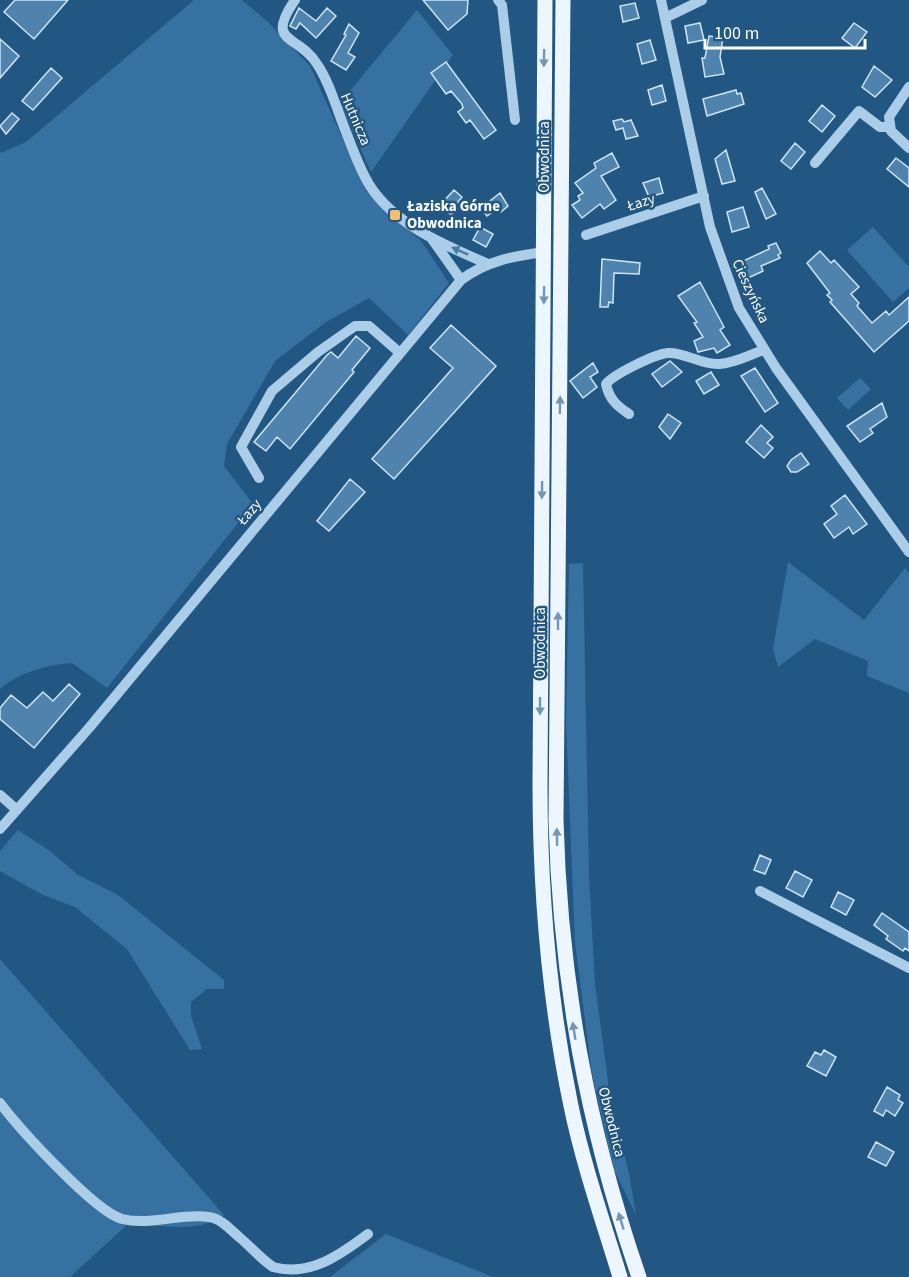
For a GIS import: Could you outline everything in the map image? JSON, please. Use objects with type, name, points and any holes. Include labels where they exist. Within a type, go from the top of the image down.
[{"type":"main road","name":"Obwodnica","points":[[545,0],[540,773],[543,898],[554,1012],[572,1108],[591,1184],[620,1277]]},
{"type":"main road","name":"Obwodnica","points":[[563,0],[556,809],[559,897],[571,1012],[585,1089],[607,1176],[639,1277]]},
{"type":"street","name":"Hutnicza","points":[[295,0],[283,17],[281,26],[285,36],[317,63],[371,188],[393,210],[431,239]]},
{"type":"street","points":[[498,0],[502,5],[515,120]]},
{"type":"street","name":"Cieszyńska","points":[[661,0],[704,196],[723,267],[739,308],[764,350],[909,550]]},
{"type":"street","points":[[665,18],[702,0]]},
{"type":"street","points":[[909,87],[889,117],[891,131],[909,147]]},
{"type":"street","points":[[815,163],[859,111],[880,127],[890,127]]},
{"type":"street","name":"Łazy","points":[[586,235],[704,196]]},
{"type":"street","points":[[431,239],[488,264]]},
{"type":"street","points":[[431,239],[461,280]]},
{"type":"street","name":"Łazy","points":[[2,824],[89,728],[461,280],[488,264],[517,255],[544,252]]},
{"type":"street","points":[[259,478],[242,447],[272,391],[318,352],[355,326],[369,326],[400,353]]},
{"type":"street","points":[[629,414],[616,406],[608,394],[606,384],[610,378],[634,366],[668,353],[718,364],[738,361],[764,350]]},
{"type":"street","points":[[0,795],[17,810]]},
{"type":"street","points":[[760,891],[909,968]]},
{"type":"street","points":[[0,1103],[50,1159],[103,1209],[122,1219],[168,1220],[210,1217],[224,1224],[273,1267],[301,1276],[318,1271],[368,1234]]},
{"type":"shaded area","points":[[194,0],[242,0],[267,21],[310,66],[366,191],[422,242],[449,283],[408,335],[369,298],[326,322],[275,361],[227,444],[224,466],[253,504],[107,688],[72,663],[34,670],[0,689],[0,153],[26,142]]},
{"type":"shaded area","points":[[417,10],[453,55],[371,172],[340,103]]},
{"type":"shaded area","points":[[873,227],[909,267],[909,288],[893,302],[847,250]]},
{"type":"shaded area","points":[[860,378],[871,389],[848,410],[837,398]]},
{"type":"shaded area","points":[[788,562],[864,620],[905,568],[909,573],[909,693],[867,676],[868,661],[815,639],[778,667],[773,649]]},
{"type":"shaded area","points":[[583,563],[589,876],[595,984],[610,1096],[629,1174],[636,1215],[614,1170],[592,1074],[575,943],[566,723],[569,564]]},
{"type":"shaded area","points":[[18,830],[50,851],[78,875],[118,895],[224,980],[224,989],[207,989],[191,1002],[191,1016],[202,1049],[190,1050],[127,949],[75,907],[43,895],[0,871],[0,851]]},
{"type":"shaded area","points":[[0,959],[224,1215],[203,1225],[178,1227],[129,1223],[70,1277],[0,1277]]},
{"type":"shaded area","points":[[386,1234],[493,1277],[330,1277]]},
{"type":"building","points":[[15,0],[68,0],[34,39],[4,12]]},
{"type":"building","points":[[423,0],[468,0],[467,14],[448,30]]},
{"type":"building","points":[[635,3],[639,18],[623,22],[620,6]]},
{"type":"building","points":[[299,8],[316,21],[327,8],[336,16],[316,38],[300,23],[296,29],[290,26]]},
{"type":"building","points":[[700,23],[704,40],[688,43],[685,26]]},
{"type":"building","points":[[854,23],[867,32],[855,48],[842,38]]},
{"type":"building","points":[[349,24],[359,33],[348,53],[355,57],[346,70],[331,61],[346,35],[344,34]]},
{"type":"building","points":[[709,36],[723,38],[720,57],[724,74],[705,77],[702,58],[705,58]]},
{"type":"building","points":[[0,39],[19,56],[0,78]]},
{"type":"building","points":[[650,40],[656,60],[642,64],[637,44]]},
{"type":"building","points":[[446,62],[496,130],[484,139],[470,120],[466,123],[458,112],[463,108],[462,104],[451,91],[446,94],[431,73]]},
{"type":"building","points":[[874,66],[892,80],[875,97],[862,87]]},
{"type":"building","points":[[51,68],[62,78],[33,110],[22,101]]},
{"type":"building","points":[[662,85],[666,101],[652,105],[648,90]]},
{"type":"building","points":[[736,90],[737,94],[741,93],[744,104],[707,116],[703,99]]},
{"type":"building","points":[[822,105],[835,116],[822,132],[809,121]]},
{"type":"building","points":[[12,113],[19,119],[6,134],[0,126]]},
{"type":"building","points":[[622,119],[624,122],[631,120],[638,136],[626,139],[623,128],[616,130],[613,121]]},
{"type":"building","points":[[795,143],[805,152],[791,169],[781,161]]},
{"type":"building","points":[[726,150],[735,181],[722,184],[715,159]]},
{"type":"building","points":[[612,153],[619,167],[601,176],[616,200],[604,209],[600,204],[582,218],[572,205],[580,200],[578,196],[583,193],[575,183],[596,168],[594,163]]},
{"type":"building","points":[[896,158],[909,168],[909,187],[887,169]]},
{"type":"building","points":[[659,178],[663,193],[649,197],[643,183]]},
{"type":"building","points":[[762,188],[776,214],[766,219],[755,192]]},
{"type":"building","points":[[454,190],[462,197],[458,202],[461,205],[451,215],[440,205]]},
{"type":"building","points":[[500,193],[508,206],[501,212],[498,208],[487,216],[481,208]]},
{"type":"building","points":[[743,207],[749,227],[732,232],[727,212]]},
{"type":"building","points":[[480,227],[493,234],[486,247],[473,240]]},
{"type":"building","points":[[776,243],[781,253],[778,255],[780,258],[761,266],[763,271],[748,278],[741,262],[769,249],[768,246]]},
{"type":"building","points":[[820,251],[831,263],[834,260],[859,287],[851,294],[859,303],[857,306],[872,323],[886,311],[889,315],[909,297],[909,321],[874,352],[830,302],[832,300],[827,295],[830,293],[807,263]]},
{"type":"building","points":[[602,259],[640,263],[639,274],[614,273],[613,303],[609,302],[608,307],[600,307]]},
{"type":"building","points":[[700,282],[724,327],[720,330],[730,345],[717,353],[714,348],[698,352],[694,341],[703,337],[694,323],[697,322],[678,296]]},
{"type":"building","points":[[451,325],[496,366],[394,479],[372,459],[453,368],[430,348]]},
{"type":"building","points":[[356,336],[370,348],[352,370],[354,372],[290,449],[277,437],[266,451],[254,442],[327,355],[331,352],[338,358]]},
{"type":"building","points":[[670,361],[682,372],[662,387],[652,374]]},
{"type":"building","points":[[593,363],[598,372],[590,377],[597,387],[583,398],[570,381]]},
{"type":"building","points":[[755,368],[778,403],[765,412],[741,376]]},
{"type":"building","points":[[711,372],[719,385],[704,394],[696,381]]},
{"type":"building","points":[[882,403],[887,417],[870,429],[873,433],[860,442],[847,426]]},
{"type":"building","points":[[668,414],[681,423],[670,439],[659,427]]},
{"type":"building","points":[[761,425],[773,437],[767,443],[773,448],[764,458],[746,442]]},
{"type":"building","points":[[801,453],[809,464],[797,472],[791,472],[787,466]]},
{"type":"building","points":[[350,479],[365,492],[329,531],[317,521]]},
{"type":"building","points":[[845,495],[867,524],[853,534],[849,527],[834,538],[824,524],[837,514],[831,506]]},
{"type":"building","points":[[69,684],[80,694],[34,748],[0,719],[0,708],[11,695],[27,708],[43,692],[53,701]]},
{"type":"building","points":[[760,855],[771,860],[765,874],[754,870]]},
{"type":"building","points":[[795,871],[812,880],[803,897],[786,888]]},
{"type":"building","points":[[838,892],[854,900],[846,915],[831,907]]},
{"type":"building","points":[[882,913],[909,932],[909,951],[905,948],[903,951],[886,939],[888,936],[874,925]]},
{"type":"building","points":[[824,1050],[836,1057],[826,1076],[807,1066],[815,1052],[821,1055]]},
{"type":"building","points":[[887,1087],[900,1095],[898,1100],[903,1103],[895,1116],[886,1110],[883,1116],[874,1111]]},
{"type":"building","points":[[876,1142],[894,1152],[886,1166],[868,1157]]},
{"type":"place","name":"Łaziska Górne Obwodnica","points":[[395,215]]}]
